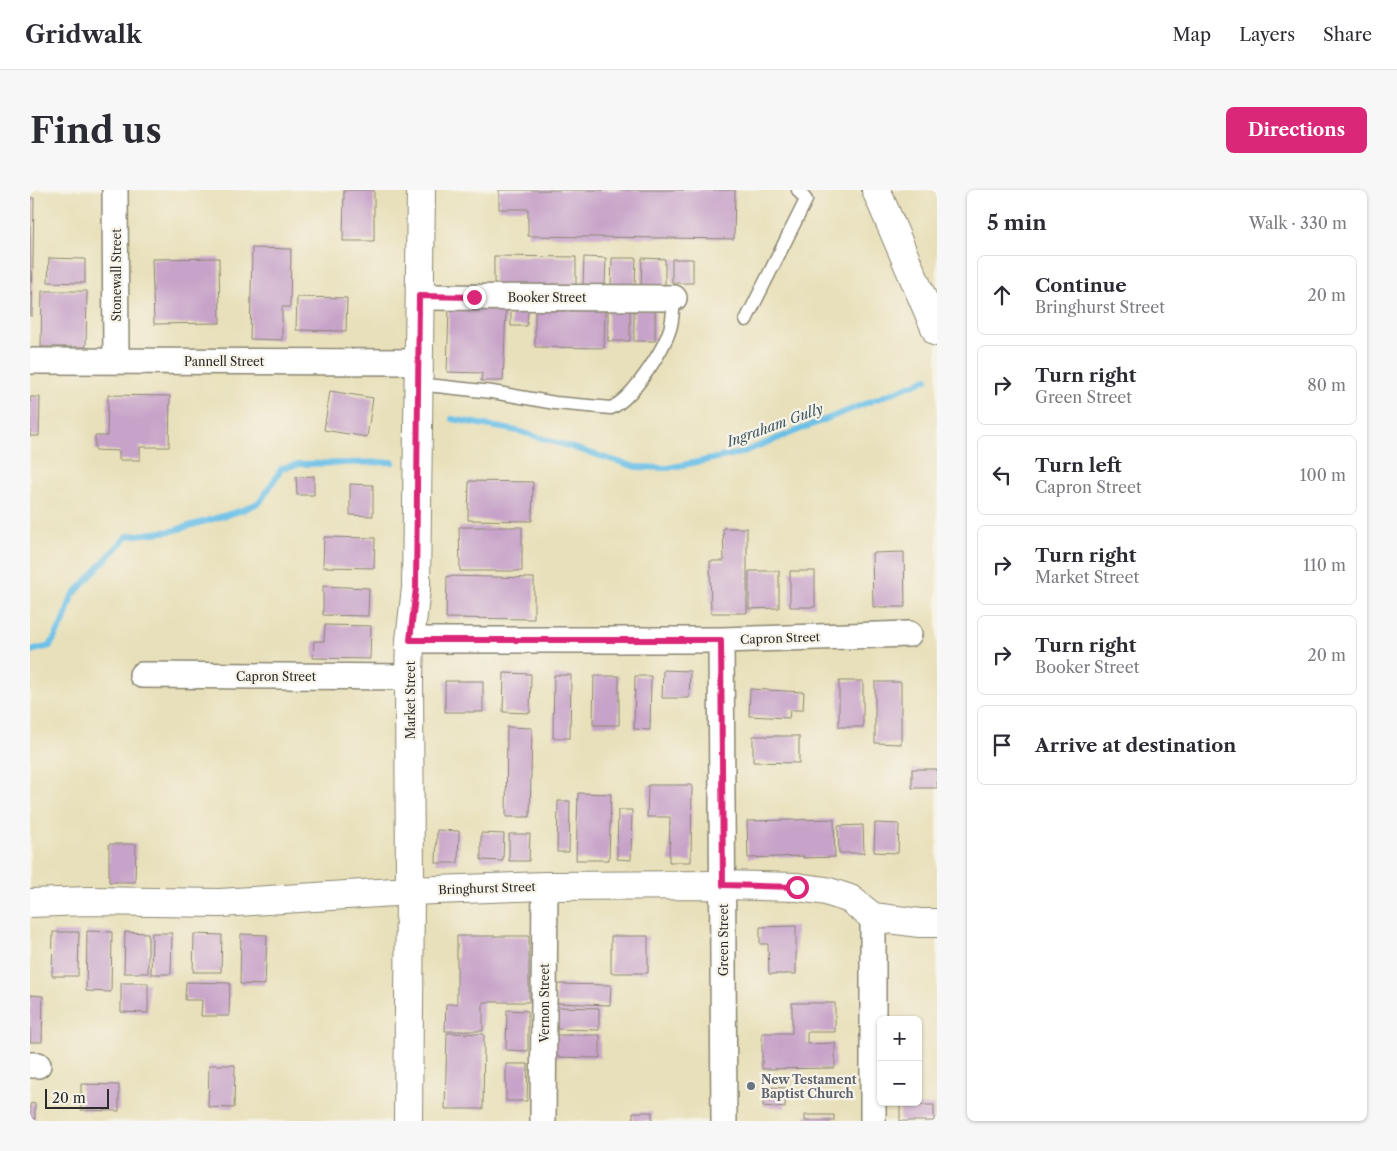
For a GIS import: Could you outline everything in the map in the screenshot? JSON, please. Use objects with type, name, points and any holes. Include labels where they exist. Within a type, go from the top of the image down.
[{"type":"street","name":"Stonewall Street","points":[[115,190],[116,360]]},
{"type":"street","name":"Market Street","points":[[408,1121],[409,677],[410,640],[416,588],[422,190]]},
{"type":"street","points":[[876,190],[937,332]]},
{"type":"street","name":"Booker Street","points":[[419,296],[674,298]]},
{"type":"street","name":"Pannell Street","points":[[30,361],[116,360],[419,373]]},
{"type":"street","name":"Capron Street","points":[[410,640],[721,640],[909,634]]},
{"type":"street","name":"Green Street","points":[[721,640],[724,1121]]},
{"type":"street","name":"Capron Street","points":[[142,675],[409,677]]},
{"type":"street","name":"Bringhurst Street","points":[[30,903],[88,901],[220,903],[410,891],[545,886],[723,885],[797,887],[826,890],[850,899],[873,917]]},
{"type":"street","name":"Vernon Street","points":[[543,1121],[545,886]]},
{"type":"street","points":[[873,1121],[873,917],[920,923],[937,923]]},
{"type":"lane","points":[[746,320],[806,200],[798,190]]},
{"type":"lane","points":[[419,373],[492,392],[555,403],[611,408],[618,405],[630,394],[656,357],[670,329],[674,298]]},
{"type":"building","points":[[344,190],[374,190],[374,241],[343,241]]},
{"type":"building","points":[[499,190],[735,190],[734,239],[528,236],[528,209],[499,209]]},
{"type":"building","points":[[30,198],[34,198],[32,316],[30,316]]},
{"type":"building","points":[[252,248],[291,249],[290,307],[282,307],[282,340],[250,339]]},
{"type":"building","points":[[494,256],[576,257],[576,287],[494,285]]},
{"type":"building","points":[[584,257],[606,258],[605,285],[583,285]]},
{"type":"building","points":[[49,258],[85,259],[85,283],[48,282]]},
{"type":"building","points":[[219,258],[220,323],[154,324],[152,259]]},
{"type":"building","points":[[612,258],[636,258],[635,285],[611,285]]},
{"type":"building","points":[[642,258],[665,259],[665,286],[641,286]]},
{"type":"building","points":[[672,259],[693,259],[693,283],[672,283]]},
{"type":"building","points":[[42,291],[87,291],[86,347],[41,347]]},
{"type":"building","points":[[297,297],[347,298],[346,331],[296,330]]},
{"type":"building","points":[[511,306],[528,307],[527,326],[511,326]]},
{"type":"building","points":[[449,308],[506,309],[503,381],[481,381],[482,373],[447,372]]},
{"type":"building","points":[[535,308],[605,309],[604,348],[535,347]]},
{"type":"building","points":[[608,309],[630,309],[630,341],[608,341]]},
{"type":"building","points":[[655,309],[655,341],[634,341],[634,310]]},
{"type":"building","points":[[330,391],[373,398],[367,437],[324,430]]},
{"type":"building","points":[[108,395],[170,396],[169,447],[140,447],[140,460],[119,460],[119,451],[95,450],[95,436],[107,436]]},
{"type":"building","points":[[30,397],[40,397],[39,436],[30,436]]},
{"type":"building","points":[[314,476],[314,495],[297,495],[296,477]]},
{"type":"building","points":[[469,481],[533,482],[532,521],[468,520]]},
{"type":"building","points":[[350,484],[373,485],[373,516],[350,515]]},
{"type":"building","points":[[459,527],[522,527],[522,571],[460,571]]},
{"type":"building","points":[[723,528],[747,528],[747,613],[711,613],[710,561],[724,561]]},
{"type":"building","points":[[324,537],[375,538],[374,568],[323,567]]},
{"type":"building","points":[[904,552],[905,607],[873,607],[872,553]]},
{"type":"building","points":[[749,571],[779,571],[779,608],[749,609]]},
{"type":"building","points":[[790,571],[815,571],[815,607],[790,607]]},
{"type":"building","points":[[447,576],[534,578],[534,619],[446,618]]},
{"type":"building","points":[[323,586],[369,588],[368,616],[323,615]]},
{"type":"building","points":[[325,625],[371,626],[370,659],[313,658],[314,641],[324,641]]},
{"type":"building","points":[[663,670],[690,671],[689,698],[662,698]]},
{"type":"building","points":[[504,673],[531,674],[530,713],[503,712]]},
{"type":"building","points":[[554,675],[571,675],[570,738],[553,738]]},
{"type":"building","points":[[594,676],[619,676],[619,725],[593,725]]},
{"type":"building","points":[[635,676],[651,676],[650,730],[634,729]]},
{"type":"building","points":[[445,681],[483,681],[483,712],[445,712]]},
{"type":"building","points":[[839,681],[863,681],[863,727],[839,727]]},
{"type":"building","points":[[875,682],[901,682],[901,744],[875,743]]},
{"type":"building","points":[[750,689],[804,692],[803,710],[790,710],[789,718],[749,716]]},
{"type":"building","points":[[507,727],[532,728],[530,817],[506,817]]},
{"type":"building","points":[[753,736],[799,736],[799,763],[753,762]]},
{"type":"building","points":[[912,769],[937,769],[937,788],[912,788]]},
{"type":"building","points":[[648,785],[692,785],[691,862],[669,862],[670,817],[647,817]]},
{"type":"building","points":[[578,793],[611,794],[609,860],[576,860]]},
{"type":"building","points":[[558,801],[570,801],[569,852],[557,852]]},
{"type":"building","points":[[618,810],[632,810],[631,860],[617,859]]},
{"type":"building","points":[[834,819],[835,857],[748,858],[747,821]]},
{"type":"building","points":[[875,823],[899,824],[898,853],[874,852]]},
{"type":"building","points":[[863,825],[864,853],[839,853],[838,826]]},
{"type":"building","points":[[437,830],[459,831],[458,863],[436,863]]},
{"type":"building","points":[[481,833],[504,834],[503,861],[481,860]]},
{"type":"building","points":[[509,834],[530,834],[529,861],[509,861]]},
{"type":"building","points":[[109,844],[136,844],[135,882],[109,882]]},
{"type":"building","points":[[796,926],[796,974],[769,974],[768,944],[760,944],[760,927]]},
{"type":"building","points":[[87,931],[112,932],[111,992],[86,991]]},
{"type":"building","points":[[53,932],[79,932],[78,976],[52,976]]},
{"type":"building","points":[[125,932],[148,933],[148,973],[124,973]]},
{"type":"building","points":[[152,933],[172,933],[171,974],[151,974]]},
{"type":"building","points":[[194,934],[222,935],[221,972],[193,972]]},
{"type":"building","points":[[241,934],[267,935],[265,985],[240,984]]},
{"type":"building","points":[[457,936],[529,936],[529,1002],[483,1002],[483,1031],[445,1031],[446,1004],[457,1004]]},
{"type":"building","points":[[611,936],[648,936],[648,973],[611,973]]},
{"type":"building","points":[[186,982],[230,983],[229,1016],[201,1016],[202,1000],[185,1000]]},
{"type":"building","points":[[121,983],[148,983],[148,1013],[121,1012]]},
{"type":"building","points":[[556,984],[611,985],[610,1005],[556,1003]]},
{"type":"building","points":[[30,995],[43,996],[42,1042],[30,1042]]},
{"type":"building","points":[[792,1003],[835,1003],[835,1032],[807,1032],[807,1044],[835,1043],[835,1068],[762,1069],[762,1033],[792,1033]]},
{"type":"building","points":[[557,1007],[599,1008],[599,1030],[556,1029]]},
{"type":"building","points":[[507,1010],[528,1011],[528,1051],[506,1050]]},
{"type":"building","points":[[447,1033],[484,1034],[483,1109],[445,1109]]},
{"type":"building","points":[[555,1035],[600,1035],[600,1058],[555,1057]]},
{"type":"building","points":[[506,1064],[528,1064],[527,1101],[506,1101]]},
{"type":"building","points":[[209,1065],[235,1065],[234,1108],[208,1107]]},
{"type":"building","points":[[81,1084],[119,1085],[119,1111],[81,1110]]},
{"type":"building","points":[[764,1087],[786,1088],[785,1108],[763,1106]]},
{"type":"building","points":[[35,1103],[35,1121],[30,1121],[30,1104]]},
{"type":"building","points":[[934,1105],[934,1121],[900,1121],[900,1106]]},
{"type":"building","points":[[633,1112],[652,1112],[652,1121],[633,1121]]},
{"type":"building","points":[[805,1115],[834,1115],[834,1121],[805,1121]]},
{"type":"waterway","name":"Ingraham Gully","points":[[452,419],[518,431],[636,467],[668,468],[741,453],[927,379]]},
{"type":"waterway","name":"Ingraham Gully","points":[[30,651],[50,646],[64,621],[72,596],[127,536],[172,531],[243,510],[260,502],[282,468],[300,464],[393,462]]},
{"type":"place","name":"New Testament Baptist Church","points":[[751,1086]]},
{"type":"route","points":[[474,297],[419,296],[416,588],[410,640],[721,640],[723,885],[797,887]]}]
